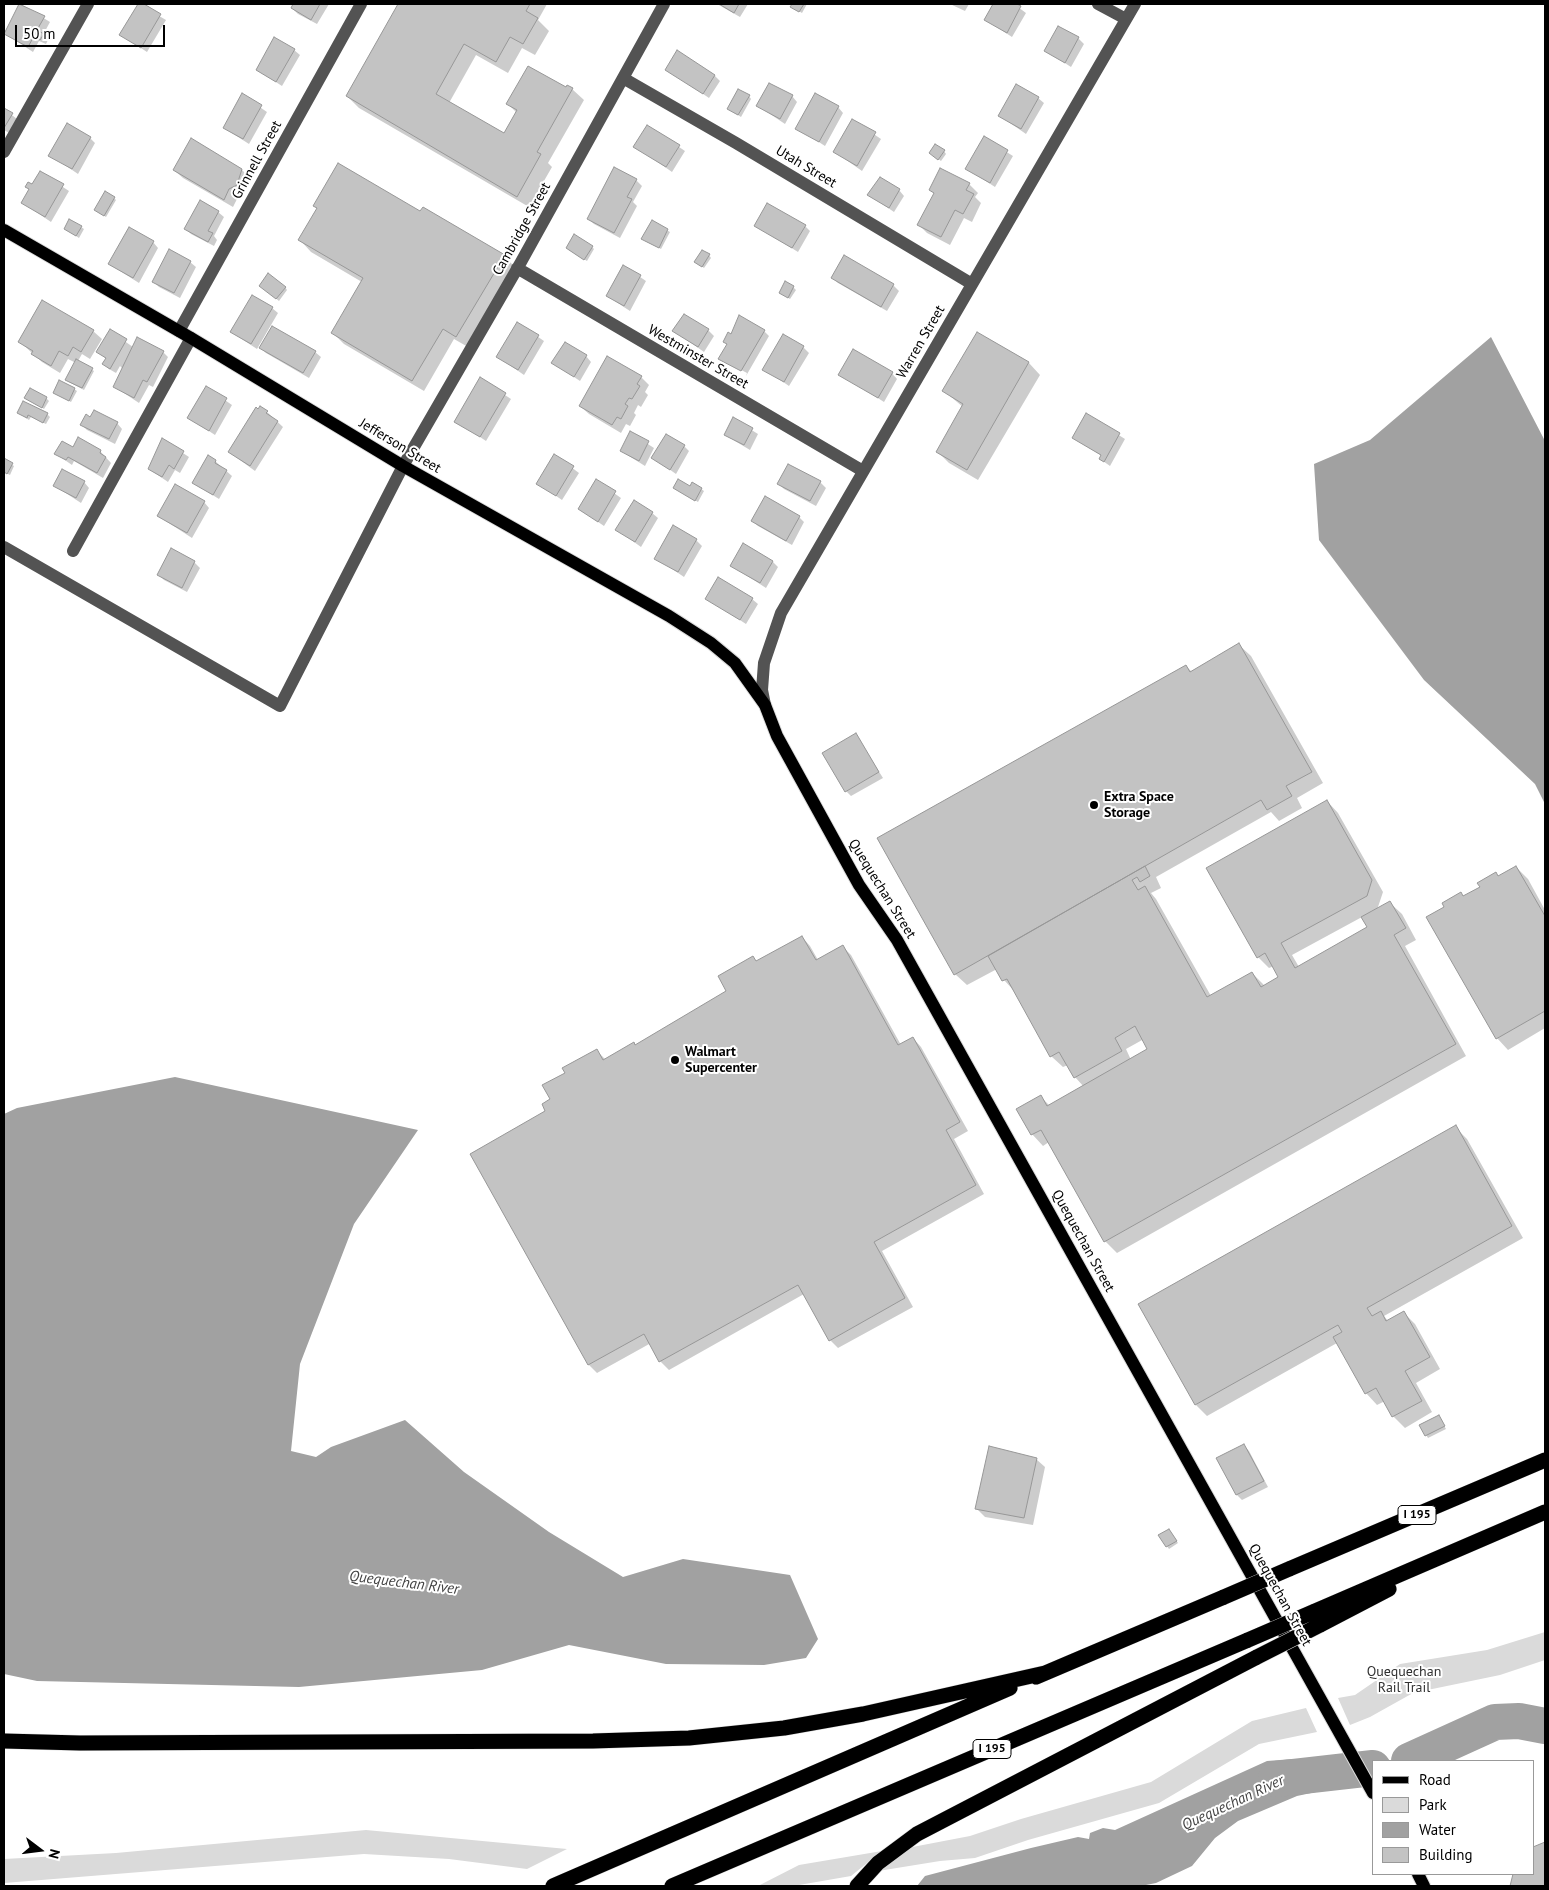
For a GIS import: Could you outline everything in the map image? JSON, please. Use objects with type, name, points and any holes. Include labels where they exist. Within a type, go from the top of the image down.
[{"type":"highway","name":"I 195","points":[[553,1886],[632,1850],[1545,1460]]},
{"type":"highway","name":"I 195","points":[[672,1886],[1248,1640],[1317,1618],[1545,1512]]},
{"type":"highway","points":[[857,1886],[874,1867],[896,1848],[918,1834],[1257,1657],[1317,1618]]},
{"type":"highway","points":[[4,1741],[71,1743],[554,1741],[689,1738],[784,1728],[863,1714],[1045,1673]]},
{"type":"main road","name":"Jefferson Street","points":[[4,230],[191,338],[403,466],[690,630],[736,663],[765,705]]},
{"type":"main road","name":"Quequechan Street","points":[[765,705],[777,736],[859,885],[897,940],[1372,1791]]},
{"type":"street","points":[[4,152],[88,4]]},
{"type":"street","name":"Grinnell Street","points":[[179,331],[361,4]]},
{"type":"street","name":"Cambridge Street","points":[[4,547],[280,706],[403,466],[517,268],[664,4]]},
{"type":"street","points":[[1098,4],[1126,19]]},
{"type":"street","name":"Warren Street","points":[[765,705],[762,677],[767,650],[776,625],[790,597],[1135,4]]},
{"type":"street","name":"Utah Street","points":[[623,78],[972,284]]},
{"type":"street","name":"Westminster Street","points":[[517,268],[863,471]]},
{"type":"street","points":[[73,551],[191,338]]},
{"type":"green space","name":"Quequechan Rail Trail","points":[[1545,1632],[1545,1660],[1500,1675],[1413,1693],[1370,1717],[1350,1725],[1338,1698],[1355,1695],[1400,1664],[1487,1650]]},
{"type":"green space","points":[[1306,1708],[1317,1732],[1259,1744],[1159,1803],[1028,1840],[975,1858],[940,1861],[872,1872],[902,1849],[970,1836],[1021,1819],[1151,1782],[1252,1721]]},
{"type":"green space","points":[[366,1830],[567,1849],[527,1869],[449,1859],[364,1854],[4,1883],[4,1859],[116,1853]]},
{"type":"green space","points":[[882,1851],[851,1876],[799,1885],[758,1886],[799,1865]]},
{"type":"water","points":[[1491,337],[1545,441],[1545,804],[1535,784],[1424,680],[1319,540],[1314,464],[1370,440]]},
{"type":"water","points":[[175,1077],[418,1130],[354,1224],[300,1364],[291,1451],[316,1457],[331,1447],[405,1420],[464,1472],[549,1532],[623,1577],[683,1559],[790,1575],[818,1639],[806,1658],[764,1665],[666,1664],[569,1645],[482,1670],[299,1687],[37,1681],[4,1674],[4,1114],[17,1108]]},
{"type":"water","points":[[1293,1759],[1320,1760],[1330,1789],[1297,1796],[1238,1821],[1215,1838],[1192,1866],[1156,1883],[1141,1886],[917,1886],[925,1876],[1078,1837],[1089,1839],[1090,1833],[1103,1828],[1115,1830],[1267,1761]]},
{"type":"building","points":[[19,4],[45,16],[37,30],[44,34],[40,40],[34,36],[28,47],[4,34]]},
{"type":"building","points":[[138,4],[144,4],[161,14],[141,48],[119,35]]},
{"type":"building","points":[[293,4],[320,4],[311,20],[291,8]]},
{"type":"building","points":[[398,4],[530,4],[526,11],[538,18],[523,44],[510,37],[496,62],[464,44],[436,94],[504,133],[517,110],[506,104],[528,66],[566,87],[567,85],[573,88],[537,152],[541,154],[517,197],[346,96]]},
{"type":"building","points":[[719,4],[739,4],[734,13]]},
{"type":"building","points":[[792,4],[804,4],[799,12],[790,7]]},
{"type":"building","points":[[993,4],[1017,4],[1021,6],[1007,33],[984,20]]},
{"type":"building","points":[[1058,26],[1079,37],[1065,63],[1044,51]]},
{"type":"building","points":[[274,37],[295,49],[276,82],[256,70]]},
{"type":"building","points":[[677,50],[715,75],[703,94],[665,70]]},
{"type":"building","points":[[769,83],[793,95],[780,119],[756,106]]},
{"type":"building","points":[[1016,84],[1039,97],[1021,129],[998,116]]},
{"type":"building","points":[[738,89],[750,95],[738,115],[727,109]]},
{"type":"building","points":[[242,93],[262,105],[243,139],[223,128]]},
{"type":"building","points":[[815,93],[839,106],[819,142],[795,129]]},
{"type":"building","points":[[4,108],[13,113],[4,128]]},
{"type":"building","points":[[852,119],[876,132],[857,166],[833,152]]},
{"type":"building","points":[[67,123],[91,137],[72,169],[48,156]]},
{"type":"building","points":[[647,125],[680,145],[666,167],[633,147]]},
{"type":"building","points":[[984,136],[1008,150],[990,183],[965,169]]},
{"type":"building","points":[[191,138],[242,169],[237,185],[229,189],[224,200],[173,170]]},
{"type":"building","points":[[935,144],[945,150],[938,160],[929,153]]},
{"type":"building","points":[[338,163],[420,211],[423,207],[505,255],[456,337],[443,329],[412,381],[331,333],[363,278],[298,240],[317,208],[313,206]]},
{"type":"building","points":[[614,167],[637,179],[627,197],[632,199],[614,233],[587,219]]},
{"type":"building","points":[[940,168],[970,183],[966,190],[974,194],[963,214],[955,210],[941,237],[917,225],[934,193],[929,190]]},
{"type":"building","points":[[40,171],[64,184],[45,217],[21,203],[29,189],[25,187],[28,182],[32,184]]},
{"type":"building","points":[[880,177],[900,189],[889,208],[867,195]]},
{"type":"building","points":[[105,191],[115,197],[104,216],[94,210]]},
{"type":"building","points":[[200,200],[219,211],[208,231],[213,233],[208,242],[184,229]]},
{"type":"building","points":[[767,203],[806,225],[792,248],[754,226]]},
{"type":"building","points":[[69,219],[82,226],[76,236],[64,229]]},
{"type":"building","points":[[652,220],[668,229],[659,248],[641,239]]},
{"type":"building","points":[[129,227],[154,241],[133,278],[108,264]]},
{"type":"building","points":[[574,234],[593,246],[584,260],[566,248]]},
{"type":"building","points":[[169,249],[191,261],[174,293],[152,282]]},
{"type":"building","points":[[702,250],[710,254],[702,267],[694,262]]},
{"type":"building","points":[[844,255],[894,284],[881,307],[831,278]]},
{"type":"building","points":[[623,265],[641,275],[624,306],[606,296]]},
{"type":"building","points":[[268,273],[286,287],[276,299],[259,286]]},
{"type":"building","points":[[785,281],[794,286],[788,298],[779,293]]},
{"type":"building","points":[[252,295],[273,307],[251,344],[230,332]]},
{"type":"building","points":[[42,300],[94,330],[81,352],[73,347],[68,356],[59,351],[51,366],[31,354],[33,351],[18,342]]},
{"type":"building","points":[[684,314],[709,329],[698,347],[672,331]]},
{"type":"building","points":[[739,315],[765,330],[741,371],[718,359],[727,344],[723,342],[728,332],[731,334]]},
{"type":"building","points":[[517,322],[539,335],[518,370],[496,357]]},
{"type":"building","points":[[272,326],[316,351],[303,373],[259,348]]},
{"type":"building","points":[[110,329],[127,339],[110,369],[102,364],[106,358],[96,352]]},
{"type":"building","points":[[977,332],[1029,362],[967,470],[936,452],[963,404],[942,391]]},
{"type":"building","points":[[783,334],[804,346],[784,382],[762,370]]},
{"type":"building","points":[[137,337],[164,351],[147,382],[143,380],[134,398],[113,387]]},
{"type":"building","points":[[565,342],[587,355],[574,377],[551,363]]},
{"type":"building","points":[[853,349],[893,372],[878,398],[838,375]]},
{"type":"building","points":[[607,356],[642,376],[637,384],[640,386],[632,399],[629,398],[625,404],[628,406],[621,419],[617,417],[612,425],[579,406]]},
{"type":"building","points":[[76,359],[93,368],[82,388],[65,380]]},
{"type":"building","points":[[480,377],[506,393],[480,437],[454,422]]},
{"type":"building","points":[[59,380],[75,388],[69,401],[53,393]]},
{"type":"building","points":[[206,386],[227,398],[209,431],[187,418]]},
{"type":"building","points":[[30,388],[47,397],[42,408],[24,398]]},
{"type":"building","points":[[23,401],[48,413],[43,423],[28,415],[27,418],[17,413]]},
{"type":"building","points":[[260,406],[268,411],[266,413],[278,421],[250,466],[228,452],[256,407],[258,409]]},
{"type":"building","points":[[94,410],[118,422],[109,439],[80,425],[86,414],[90,417]]},
{"type":"building","points":[[1086,413],[1120,433],[1104,462],[1099,459],[1101,455],[1072,438]]},
{"type":"building","points":[[733,417],[753,428],[744,445],[724,435]]},
{"type":"building","points":[[630,431],[649,441],[639,461],[620,451]]},
{"type":"building","points":[[666,434],[685,445],[670,470],[651,458]]},
{"type":"building","points":[[78,437],[101,450],[100,453],[106,457],[97,473],[68,457],[66,460],[54,454],[62,441],[73,447]]},
{"type":"building","points":[[162,438],[184,451],[174,469],[169,465],[162,477],[148,469]]},
{"type":"building","points":[[554,454],[574,466],[556,496],[536,484]]},
{"type":"building","points":[[208,455],[216,460],[215,463],[227,470],[213,495],[192,483]]},
{"type":"building","points":[[4,458],[13,463],[7,474],[4,472]]},
{"type":"building","points":[[788,464],[821,481],[810,501],[777,484]]},
{"type":"building","points":[[62,469],[85,481],[76,498],[53,486]]},
{"type":"building","points":[[596,479],[616,491],[598,522],[578,509]]},
{"type":"building","points":[[678,479],[690,486],[692,482],[702,488],[695,501],[673,488]]},
{"type":"building","points":[[175,484],[205,501],[187,533],[157,516]]},
{"type":"building","points":[[765,496],[800,516],[786,541],[751,521]]},
{"type":"building","points":[[634,500],[653,512],[635,542],[615,530]]},
{"type":"building","points":[[673,525],[697,539],[678,572],[654,559]]},
{"type":"building","points":[[743,543],[773,561],[760,583],[730,566]]},
{"type":"building","points":[[171,548],[195,561],[182,588],[157,575]]},
{"type":"building","points":[[718,577],[753,598],[740,620],[705,599]]},
{"type":"building","name":"Extra Space Storage","points":[[1239,643],[1312,772],[1286,786],[1292,796],[1267,810],[1261,800],[954,975],[877,838],[1186,665],[1190,672]]},
{"type":"building","points":[[856,733],[879,772],[845,792],[822,753]]},
{"type":"building","points":[[1327,800],[1372,880],[1367,896],[1281,943],[1295,968],[1367,927],[1361,917],[1390,901],[1406,928],[1394,935],[1456,1044],[1104,1242],[1041,1130],[1031,1135],[1016,1109],[1041,1095],[1047,1106],[1147,1049],[1135,1026],[1115,1038],[1122,1051],[1074,1078],[1059,1052],[1050,1057],[1007,979],[1002,981],[988,956],[1145,866],[1150,876],[1140,882],[1137,877],[1132,880],[1138,890],[1145,886],[1207,997],[1252,972],[1261,987],[1278,977],[1265,953],[1257,958],[1206,868]]},
{"type":"building","points":[[1516,866],[1545,916],[1545,1011],[1496,1039],[1426,917],[1444,907],[1442,903],[1461,892],[1463,896],[1480,887],[1477,883],[1496,872],[1498,876]]},
{"type":"building","points":[[802,936],[816,960],[843,945],[898,1045],[913,1037],[960,1122],[946,1130],[976,1185],[874,1242],[905,1298],[829,1341],[798,1285],[659,1362],[644,1334],[588,1365],[470,1154],[545,1111],[542,1104],[550,1099],[542,1085],[565,1073],[562,1068],[597,1049],[603,1060],[634,1042],[635,1045],[726,991],[718,976],[753,956],[756,961]]},
{"type":"building","points":[[1456,1125],[1512,1226],[1367,1308],[1372,1316],[1381,1311],[1386,1321],[1404,1311],[1430,1357],[1405,1371],[1422,1401],[1392,1417],[1376,1388],[1365,1394],[1333,1337],[1342,1332],[1338,1325],[1195,1405],[1138,1304]]},
{"type":"building","points":[[1439,1415],[1445,1426],[1425,1436],[1419,1425]]},
{"type":"building","points":[[1244,1444],[1264,1481],[1236,1495],[1216,1458]]},
{"type":"building","points":[[989,1446],[1037,1458],[1024,1518],[975,1509]]},
{"type":"building","points":[[1169,1529],[1177,1541],[1166,1547],[1158,1535]]},
{"type":"building","points":[[1545,1842],[1545,1886],[1510,1886],[1513,1875],[1534,1875],[1534,1847]]},
{"type":"waterway","name":"Quequechan River","points":[[1411,1760],[1495,1722],[1519,1721],[1545,1726]]},
{"type":"waterway","name":"Quequechan River","points":[[1276,1779],[1372,1768]]},
{"type":"place","name":"Extra Space Storage","points":[[1094,805]]},
{"type":"place","name":"Walmart Supercenter","points":[[675,1060]]}]
